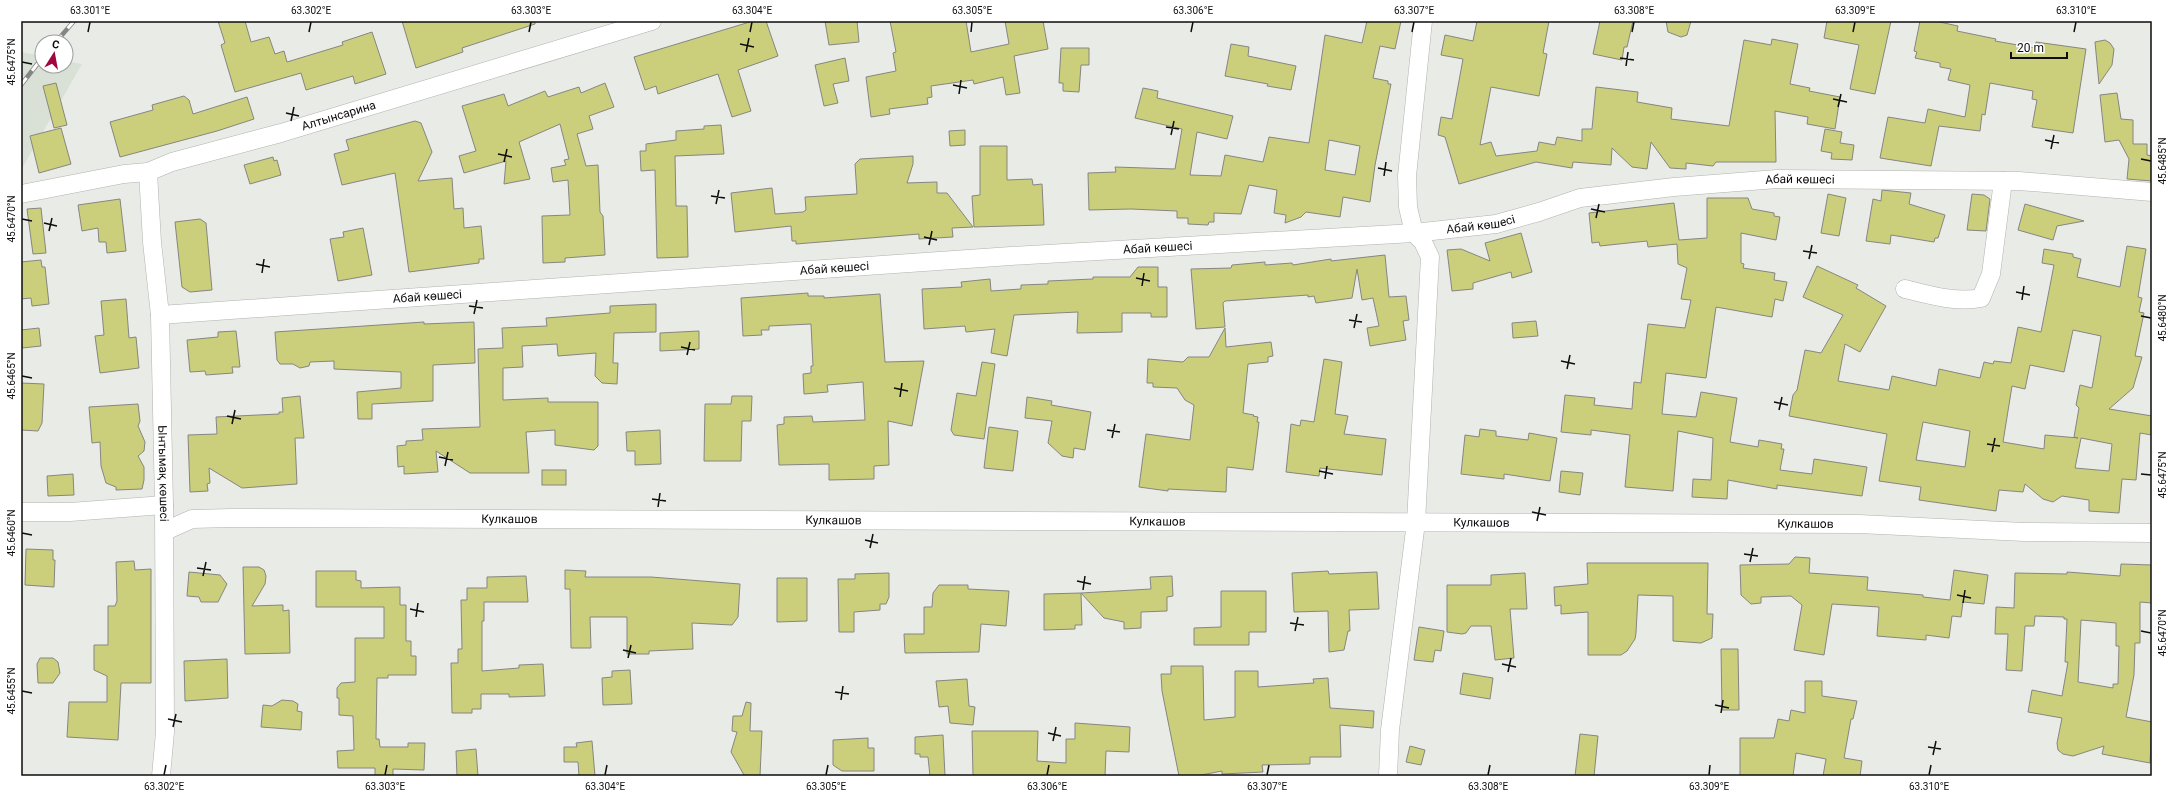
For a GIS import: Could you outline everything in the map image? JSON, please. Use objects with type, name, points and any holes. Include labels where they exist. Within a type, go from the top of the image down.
[{"type":"street","name":"Алтынсарина","points":[[21,194],[124,174],[148,172],[172,162],[281,133],[652,21]]},
{"type":"street","points":[[1388,776],[1390,730],[1416,522],[1430,257],[1423,242],[1414,233],[1408,207],[1407,176],[1423,21]]},
{"type":"street","name":"Ынтымақ көшесі","points":[[148,172],[152,242],[160,315],[165,531],[165,732],[162,776]]},
{"type":"street","name":"Абай көшесі","points":[[160,315],[1003,257],[1414,233],[1496,224],[1539,212],[1580,198],[1674,187],[1777,179],[2003,181],[2152,192]]},
{"type":"street","points":[[1905,289],[1934,296],[1959,299],[1972,300],[1981,298],[1991,274],[2003,181]]},
{"type":"street","points":[[21,512],[70,512],[164,505]]},
{"type":"street","name":"Кулкашов","points":[[165,531],[192,519],[231,518],[1859,524],[2024,532],[2152,533]]},
{"type":"shaded area","points":[[21,52],[34,54],[34,74],[74,74],[74,62],[82,64],[21,170]]},
{"type":"building","points":[[218,21],[245,21],[251,42],[269,37],[275,54],[284,51],[287,62],[343,45],[342,42],[372,32],[386,74],[355,84],[353,76],[306,90],[301,73],[235,92],[221,45],[225,43]]},
{"type":"building","points":[[402,21],[535,21],[535,24],[462,48],[463,52],[416,68]]},
{"type":"building","points":[[753,21],[766,21],[778,56],[738,70],[751,111],[732,117],[718,74],[658,94],[656,86],[645,90],[634,57]]},
{"type":"building","points":[[825,21],[857,21],[859,42],[829,45]]},
{"type":"building","points":[[890,21],[966,21],[971,52],[1009,44],[1005,21],[1043,21],[1048,49],[1014,56],[1020,93],[1006,95],[1003,77],[974,84],[973,80],[931,86],[932,97],[927,98],[928,104],[889,109],[890,114],[871,117],[866,77],[896,71],[893,53],[896,52]]},
{"type":"building","points":[[1367,21],[1401,21],[1395,49],[1380,46],[1373,78],[1388,81],[1388,84],[1391,84],[1375,165],[1370,202],[1343,197],[1340,217],[1306,212],[1301,217],[1285,223],[1286,215],[1274,213],[1277,190],[1249,185],[1241,214],[1214,213],[1214,222],[1209,222],[1208,225],[1188,224],[1188,218],[1177,218],[1177,211],[1131,209],[1089,210],[1088,173],[1116,172],[1115,167],[1175,169],[1182,129],[1135,118],[1143,88],[1158,91],[1157,98],[1233,116],[1227,139],[1197,132],[1190,175],[1221,176],[1225,155],[1263,162],[1269,137],[1309,143],[1325,35],[1362,43]],"holes":[[[1329,140],[1360,146],[1355,175],[1325,170]]]},
{"type":"building","points":[[1477,21],[1549,21],[1543,53],[1547,54],[1539,96],[1491,87],[1480,145],[1491,142],[1496,156],[1537,151],[1539,142],[1555,145],[1557,137],[1582,141],[1582,129],[1592,129],[1596,87],[1638,92],[1637,102],[1672,108],[1671,119],[1729,126],[1744,40],[1771,45],[1772,39],[1798,44],[1790,84],[1810,88],[1809,91],[1840,97],[1835,129],[1807,124],[1808,117],[1775,111],[1776,162],[1716,162],[1713,166],[1686,163],[1686,169],[1670,168],[1651,142],[1647,169],[1632,167],[1612,148],[1611,165],[1573,162],[1572,168],[1536,162],[1459,184],[1445,137],[1438,135],[1441,117],[1452,119],[1463,59],[1441,55],[1445,35],[1473,41]]},
{"type":"building","points":[[1600,21],[1633,21],[1627,47],[1624,47],[1622,60],[1593,54]]},
{"type":"building","points":[[1666,21],[1691,21],[1687,35],[1681,37],[1668,32]]},
{"type":"building","points":[[1827,21],[1891,21],[1875,94],[1850,89],[1859,45],[1824,38]]},
{"type":"building","points":[[1920,21],[1935,21],[1958,26],[1957,31],[1996,39],[1995,41],[2035,48],[2036,42],[2086,49],[2073,133],[2032,127],[2037,100],[2032,99],[2033,91],[1990,83],[1985,115],[1982,114],[1980,131],[1939,126],[1931,166],[1880,158],[1888,117],[1925,123],[1928,109],[1965,117],[1970,85],[1948,80],[1951,69],[1940,67],[1940,63],[1915,58],[1917,52],[1914,51]]},
{"type":"building","points":[[2105,40],[2110,43],[2114,49],[2112,65],[2099,84],[2095,42]]},
{"type":"building","points":[[1231,44],[1249,47],[1248,56],[1296,66],[1291,90],[1225,76]]},
{"type":"building","points":[[1061,48],[1089,48],[1089,65],[1081,65],[1079,92],[1063,91],[1063,83],[1059,83]]},
{"type":"building","points":[[845,58],[849,81],[833,84],[838,103],[824,106],[815,65]]},
{"type":"building","points":[[56,83],[67,125],[54,128],[43,86]]},
{"type":"building","points":[[605,83],[614,107],[589,116],[593,129],[577,134],[586,166],[598,165],[600,212],[603,216],[605,255],[565,258],[565,262],[543,263],[542,216],[570,215],[568,180],[553,182],[551,168],[566,165],[564,160],[569,159],[560,124],[519,142],[530,179],[504,184],[506,161],[464,173],[459,156],[476,151],[462,106],[504,94],[508,106],[545,91],[548,97],[579,87],[581,93]]},
{"type":"building","points":[[2117,93],[2121,119],[2133,120],[2133,144],[2147,144],[2147,155],[2152,156],[2152,181],[2127,179],[2129,159],[2119,140],[2105,142],[2100,95]]},
{"type":"building","points":[[184,96],[189,100],[193,114],[247,97],[254,119],[217,131],[120,157],[110,122],[153,110],[152,105]]},
{"type":"building","points":[[415,121],[421,123],[432,152],[418,181],[452,178],[454,209],[463,208],[464,228],[481,226],[484,259],[479,259],[479,263],[409,272],[395,173],[342,185],[334,154],[349,150],[346,140]]},
{"type":"building","points":[[721,125],[724,154],[675,156],[676,206],[687,206],[688,257],[657,258],[655,170],[641,171],[640,151],[646,151],[646,144],[676,140],[676,131],[704,129],[704,126]]},
{"type":"building","points":[[61,128],[71,164],[39,173],[30,136]]},
{"type":"building","points":[[1825,129],[1842,132],[1840,143],[1854,145],[1852,160],[1831,159],[1832,153],[1821,151]]},
{"type":"building","points":[[965,130],[965,145],[950,146],[949,131]]},
{"type":"building","points":[[980,146],[1007,146],[1007,180],[1032,179],[1033,185],[1042,184],[1044,225],[974,227],[972,196],[980,195]]},
{"type":"building","points":[[913,156],[913,164],[907,183],[937,182],[937,193],[947,193],[973,227],[952,228],[953,237],[919,239],[919,234],[796,244],[796,241],[792,241],[791,226],[735,232],[731,193],[772,188],[775,214],[803,212],[806,210],[805,197],[857,194],[855,164],[860,159]]},
{"type":"building","points":[[273,157],[274,161],[277,160],[281,175],[250,184],[244,165]]},
{"type":"building","points":[[1882,190],[1911,193],[1909,204],[1945,215],[1938,238],[1935,238],[1934,242],[1891,235],[1890,244],[1866,241],[1873,199],[1881,201]]},
{"type":"building","points":[[1828,194],[1846,198],[1839,236],[1821,233]]},
{"type":"building","points":[[1972,194],[1984,195],[1990,199],[1986,231],[1967,230]]},
{"type":"building","points":[[1707,198],[1748,198],[1752,209],[1774,213],[1774,216],[1780,217],[1776,240],[1741,233],[1741,263],[1744,264],[1743,268],[1775,273],[1774,280],[1787,282],[1783,301],[1775,299],[1772,317],[1716,307],[1706,378],[1666,373],[1662,414],[1696,417],[1701,392],[1737,398],[1730,442],[1758,447],[1759,440],[1782,444],[1781,449],[1784,449],[1780,470],[1812,474],[1814,459],[1867,467],[1862,496],[1777,485],[1777,489],[1728,480],[1727,499],[1692,497],[1693,479],[1711,480],[1713,438],[1678,431],[1673,491],[1625,487],[1630,435],[1591,430],[1591,435],[1561,432],[1565,395],[1595,398],[1594,405],[1632,409],[1634,382],[1641,383],[1648,324],[1685,328],[1691,300],[1681,299],[1687,268],[1678,264],[1677,244],[1648,247],[1647,241],[1600,246],[1599,242],[1592,243],[1589,213],[1674,203],[1679,240],[1707,238]]},
{"type":"building","points":[[120,199],[126,251],[107,253],[106,242],[99,242],[98,228],[82,231],[78,205]]},
{"type":"building","points":[[2025,204],[2084,221],[2057,226],[2053,240],[2018,230]]},
{"type":"building","points":[[41,208],[46,253],[33,254],[27,209]]},
{"type":"building","points":[[200,219],[206,223],[212,290],[190,292],[182,287],[175,222]]},
{"type":"building","points":[[363,228],[372,275],[338,281],[330,239],[344,237],[343,232]]},
{"type":"building","points":[[1521,233],[1532,272],[1512,278],[1511,272],[1473,283],[1473,289],[1452,291],[1447,250],[1461,249],[1490,261],[1485,243]]},
{"type":"building","points":[[2127,246],[2146,249],[2138,297],[2142,298],[2139,312],[2144,313],[2135,356],[2142,357],[2133,388],[2109,409],[2152,416],[2152,435],[2140,433],[2136,480],[2122,479],[2119,513],[2089,511],[2089,500],[2062,496],[2053,502],[2043,499],[2025,484],[2023,492],[1999,490],[1996,511],[1919,500],[1921,487],[1879,481],[1887,434],[1789,416],[1793,395],[1797,390],[1805,350],[1821,353],[1843,315],[1803,297],[1817,266],[1858,285],[1856,288],[1886,306],[1860,352],[1845,344],[1838,381],[1889,390],[1892,376],[1936,386],[1939,369],[1980,378],[1984,362],[1993,364],[1994,361],[2011,363],[2018,327],[2041,332],[2054,265],[2042,263],[2044,249],[2073,254],[2073,257],[2081,259],[2077,277],[2120,287]],"holes":[[[2073,330],[2101,336],[2092,388],[2080,385],[2076,405],[2079,408],[2074,437],[2078,438],[2045,435],[2044,449],[2003,442],[2012,386],[2025,389],[2030,365],[2064,372]],[[1923,422],[1970,431],[1965,467],[1916,460]],[[2081,438],[2112,444],[2109,471],[2075,468]]]},
{"type":"building","points":[[1385,255],[1389,297],[1406,296],[1409,320],[1403,321],[1406,340],[1370,346],[1367,328],[1379,326],[1373,298],[1362,300],[1357,269],[1352,298],[1316,303],[1314,296],[1308,297],[1308,295],[1225,301],[1223,303],[1225,327],[1196,329],[1191,269],[1231,268],[1232,265],[1265,262],[1265,265],[1292,263],[1293,265],[1331,259],[1331,261]]},
{"type":"building","points":[[41,260],[42,267],[45,267],[49,304],[32,306],[31,298],[21,299],[21,262]]},
{"type":"building","points":[[1138,267],[1158,267],[1158,287],[1167,287],[1167,317],[1151,317],[1151,313],[1122,313],[1122,332],[1077,333],[1078,312],[1014,315],[1007,356],[991,353],[995,329],[966,332],[965,326],[924,329],[922,289],[962,287],[961,282],[990,279],[991,291],[1021,289],[1021,285],[1048,284],[1048,281],[1093,279],[1093,277],[1130,277]]},
{"type":"building","points":[[808,293],[808,296],[824,296],[824,298],[880,294],[885,362],[924,361],[912,426],[888,421],[889,465],[874,466],[874,479],[829,480],[829,464],[779,465],[777,425],[784,424],[784,417],[812,416],[813,422],[865,420],[863,382],[827,385],[828,392],[804,394],[803,374],[811,373],[811,366],[813,366],[811,324],[769,326],[769,330],[761,330],[762,335],[743,336],[741,298]]},
{"type":"building","points":[[126,299],[129,338],[136,337],[139,368],[100,373],[95,336],[104,335],[101,301]]},
{"type":"building","points":[[656,304],[656,332],[614,333],[613,363],[618,363],[617,384],[602,383],[595,376],[596,353],[558,356],[557,344],[522,346],[523,367],[503,368],[503,400],[548,398],[548,402],[598,402],[598,446],[594,450],[555,445],[555,430],[526,432],[529,473],[470,473],[436,451],[438,472],[404,474],[404,466],[398,467],[397,446],[406,445],[406,441],[423,440],[422,429],[480,427],[478,349],[503,348],[502,328],[547,326],[546,318],[610,313],[610,306]]},
{"type":"building","points":[[1536,321],[1538,336],[1513,338],[1512,323]]},
{"type":"building","points":[[424,322],[424,324],[474,322],[475,363],[433,365],[433,401],[372,404],[372,419],[358,419],[357,392],[401,388],[401,372],[334,369],[334,361],[310,362],[309,366],[300,368],[293,364],[280,364],[277,360],[275,332]]},
{"type":"building","points":[[39,328],[41,346],[22,348],[21,330]]},
{"type":"building","points":[[1225,328],[1226,347],[1271,342],[1273,356],[1268,357],[1268,362],[1248,364],[1243,413],[1258,417],[1257,422],[1259,422],[1253,470],[1227,467],[1226,492],[1168,489],[1168,491],[1139,487],[1146,434],[1190,440],[1194,405],[1185,400],[1177,388],[1153,387],[1153,383],[1147,383],[1148,359],[1183,362],[1188,357],[1209,357]]},
{"type":"building","points":[[236,331],[240,367],[232,367],[233,373],[206,375],[205,371],[190,372],[187,340],[218,337],[218,332]]},
{"type":"building","points":[[699,331],[699,349],[660,351],[660,333]]},
{"type":"building","points":[[1324,359],[1342,362],[1335,414],[1348,416],[1344,434],[1386,439],[1382,475],[1320,468],[1319,476],[1286,472],[1291,424],[1300,426],[1301,420],[1314,422]]},
{"type":"building","points":[[982,362],[995,364],[984,439],[954,435],[951,430],[957,393],[976,396]]},
{"type":"building","points":[[21,383],[44,384],[42,423],[38,431],[21,430]]},
{"type":"building","points":[[300,396],[304,438],[295,438],[297,484],[242,488],[209,468],[210,483],[207,484],[208,491],[190,492],[188,435],[217,434],[216,417],[279,414],[279,412],[283,412],[282,398]]},
{"type":"building","points":[[732,396],[752,396],[751,421],[742,421],[741,461],[704,461],[705,404],[731,404]]},
{"type":"building","points":[[1027,397],[1052,401],[1051,405],[1091,412],[1085,450],[1074,448],[1073,458],[1062,456],[1048,443],[1052,421],[1025,418]]},
{"type":"building","points":[[138,404],[140,421],[138,426],[145,442],[144,451],[138,456],[144,467],[142,489],[116,490],[116,487],[106,483],[101,466],[100,442],[92,443],[89,407]]},
{"type":"building","points":[[989,427],[1018,431],[1013,471],[984,468]]},
{"type":"building","points":[[1480,429],[1496,431],[1496,436],[1528,440],[1529,433],[1557,438],[1550,481],[1504,474],[1504,479],[1461,474],[1465,435],[1479,437]]},
{"type":"building","points":[[660,430],[661,464],[635,465],[635,451],[627,451],[626,432]]},
{"type":"building","points":[[542,470],[566,470],[566,485],[542,485]]},
{"type":"building","points":[[1561,471],[1583,473],[1580,495],[1559,492]]},
{"type":"building","points":[[73,474],[74,495],[48,496],[47,476]]},
{"type":"building","points":[[26,549],[53,550],[53,560],[55,560],[54,587],[25,585]]},
{"type":"building","points":[[1795,557],[1810,558],[1809,573],[1868,577],[1867,590],[1923,595],[1923,597],[1950,600],[1954,570],[1988,575],[1984,604],[1963,602],[1961,617],[1952,616],[1949,638],[1926,635],[1926,640],[1877,636],[1879,607],[1832,604],[1824,655],[1794,650],[1802,605],[1791,596],[1761,597],[1761,603],[1751,604],[1741,595],[1740,565],[1789,564]]},
{"type":"building","points":[[134,561],[135,570],[151,569],[151,683],[121,683],[118,740],[67,737],[69,702],[107,702],[107,676],[94,670],[94,645],[108,645],[108,606],[115,606],[117,601],[116,562]]},
{"type":"building","points":[[1587,563],[1708,563],[1707,614],[1713,614],[1712,638],[1701,643],[1673,641],[1673,596],[1638,595],[1635,639],[1627,651],[1621,655],[1588,655],[1588,612],[1561,614],[1561,605],[1555,606],[1554,587],[1588,584]]},
{"type":"building","points":[[2121,564],[2152,565],[2152,603],[2140,602],[2140,643],[2135,643],[2134,675],[2126,717],[2152,722],[2150,763],[2102,754],[2104,746],[2073,756],[2063,754],[2058,750],[2057,743],[2062,718],[2028,712],[2032,690],[2062,696],[2068,662],[2065,662],[2067,619],[2064,619],[2064,617],[2035,616],[2034,626],[2025,626],[2022,671],[2006,670],[2008,634],[1995,634],[1996,607],[2014,608],[2015,573],[2067,574],[2067,572],[2120,576]],"holes":[[[2081,620],[2116,623],[2116,646],[2119,646],[2118,684],[2113,684],[2113,688],[2078,682]]]},
{"type":"building","points":[[243,567],[259,567],[264,570],[266,576],[265,584],[252,606],[283,605],[283,611],[289,610],[290,653],[245,654]]},
{"type":"building","points":[[565,570],[586,571],[585,577],[651,577],[740,584],[738,617],[732,625],[692,623],[693,649],[649,651],[649,654],[627,654],[627,617],[590,617],[591,648],[571,648],[570,589],[565,589]]},
{"type":"building","points":[[316,571],[356,571],[356,580],[361,581],[361,588],[400,587],[400,605],[406,605],[406,641],[411,641],[411,656],[416,656],[416,675],[388,675],[388,678],[377,678],[376,739],[379,739],[380,747],[408,747],[408,743],[425,743],[424,770],[393,769],[393,776],[375,776],[375,768],[338,768],[337,751],[354,750],[353,716],[339,715],[339,698],[337,698],[337,688],[341,683],[355,682],[355,638],[384,638],[384,607],[316,607]]},
{"type":"building","points":[[1328,571],[1329,574],[1377,572],[1379,609],[1349,610],[1350,631],[1348,631],[1344,650],[1329,652],[1328,611],[1294,612],[1292,573]]},
{"type":"building","points":[[189,572],[220,575],[227,584],[218,602],[201,602],[199,597],[187,596]]},
{"type":"building","points":[[889,573],[889,597],[886,604],[880,604],[880,610],[854,612],[854,632],[839,632],[838,579],[855,579],[855,574]]},
{"type":"building","points":[[1525,573],[1527,609],[1510,609],[1514,658],[1495,660],[1491,626],[1471,626],[1466,633],[1462,634],[1447,632],[1447,585],[1491,585],[1491,575]]},
{"type":"building","points":[[526,576],[528,602],[484,602],[484,621],[482,621],[482,671],[519,668],[519,665],[543,664],[545,696],[509,697],[509,694],[481,694],[481,709],[472,709],[472,713],[452,713],[451,663],[458,663],[458,649],[462,649],[461,600],[467,600],[467,588],[487,588],[487,577]]},
{"type":"building","points":[[1172,576],[1173,596],[1167,597],[1167,611],[1141,612],[1141,628],[1124,629],[1124,622],[1104,618],[1081,593],[1151,589],[1150,577]]},
{"type":"building","points":[[777,578],[807,578],[807,621],[777,622]]},
{"type":"building","points":[[939,585],[968,585],[968,589],[1009,591],[1006,626],[981,624],[979,652],[905,653],[904,634],[924,634],[924,607],[932,607],[933,593]]},
{"type":"building","points":[[1221,591],[1266,591],[1266,632],[1249,632],[1249,645],[1194,645],[1194,628],[1221,627]]},
{"type":"building","points":[[1081,593],[1082,625],[1075,625],[1075,629],[1044,630],[1044,594]]},
{"type":"building","points":[[1419,627],[1444,631],[1441,651],[1435,650],[1433,662],[1414,660]]},
{"type":"building","points":[[1721,649],[1738,649],[1739,710],[1722,710]]},
{"type":"building","points":[[40,658],[53,658],[58,662],[60,673],[53,683],[38,683],[37,664]]},
{"type":"building","points":[[227,659],[228,698],[185,701],[184,661]]},
{"type":"building","points":[[1171,666],[1203,666],[1204,720],[1235,717],[1235,671],[1258,671],[1258,687],[1314,683],[1313,679],[1328,678],[1330,708],[1374,711],[1373,728],[1340,725],[1341,757],[1310,757],[1310,764],[1262,765],[1263,772],[1222,774],[1222,771],[1196,776],[1179,776],[1162,691],[1161,674],[1171,674]]},
{"type":"building","points":[[630,670],[632,704],[603,705],[602,678],[612,677],[612,671]]},
{"type":"building","points":[[1463,673],[1493,678],[1490,699],[1460,694]]},
{"type":"building","points":[[967,679],[969,706],[975,707],[973,725],[950,723],[948,706],[939,707],[936,681]]},
{"type":"building","points":[[1805,681],[1822,681],[1822,696],[1857,701],[1853,719],[1851,719],[1844,758],[1862,761],[1860,776],[1823,776],[1826,759],[1796,753],[1793,776],[1740,776],[1740,738],[1774,738],[1778,719],[1789,721],[1791,710],[1805,713]]},
{"type":"building","points":[[282,700],[293,701],[298,704],[297,711],[302,712],[301,730],[261,727],[263,705],[272,706]]},
{"type":"building","points":[[746,702],[751,703],[750,731],[762,731],[760,776],[744,775],[731,752],[737,732],[732,731],[733,716],[742,716]]},
{"type":"building","points":[[1075,723],[1130,727],[1129,752],[1106,751],[1105,776],[973,776],[972,731],[1038,731],[1037,761],[1066,763],[1066,739],[1075,739]]},
{"type":"building","points":[[1580,734],[1598,736],[1594,776],[1575,776]]},
{"type":"building","points":[[943,735],[945,776],[930,776],[928,757],[920,757],[920,754],[915,754],[915,737]]},
{"type":"building","points":[[868,738],[868,748],[874,748],[874,771],[842,771],[833,765],[833,740]]},
{"type":"building","points":[[592,741],[595,776],[579,776],[578,762],[564,762],[564,747],[577,747],[576,743]]},
{"type":"building","points":[[1410,746],[1425,750],[1421,765],[1406,762]]},
{"type":"building","points":[[476,749],[478,776],[457,776],[456,751]]},
{"type":"railway","points":[[63,34],[74,21]]},
{"type":"railway","points":[[21,85],[34,68]]}]
